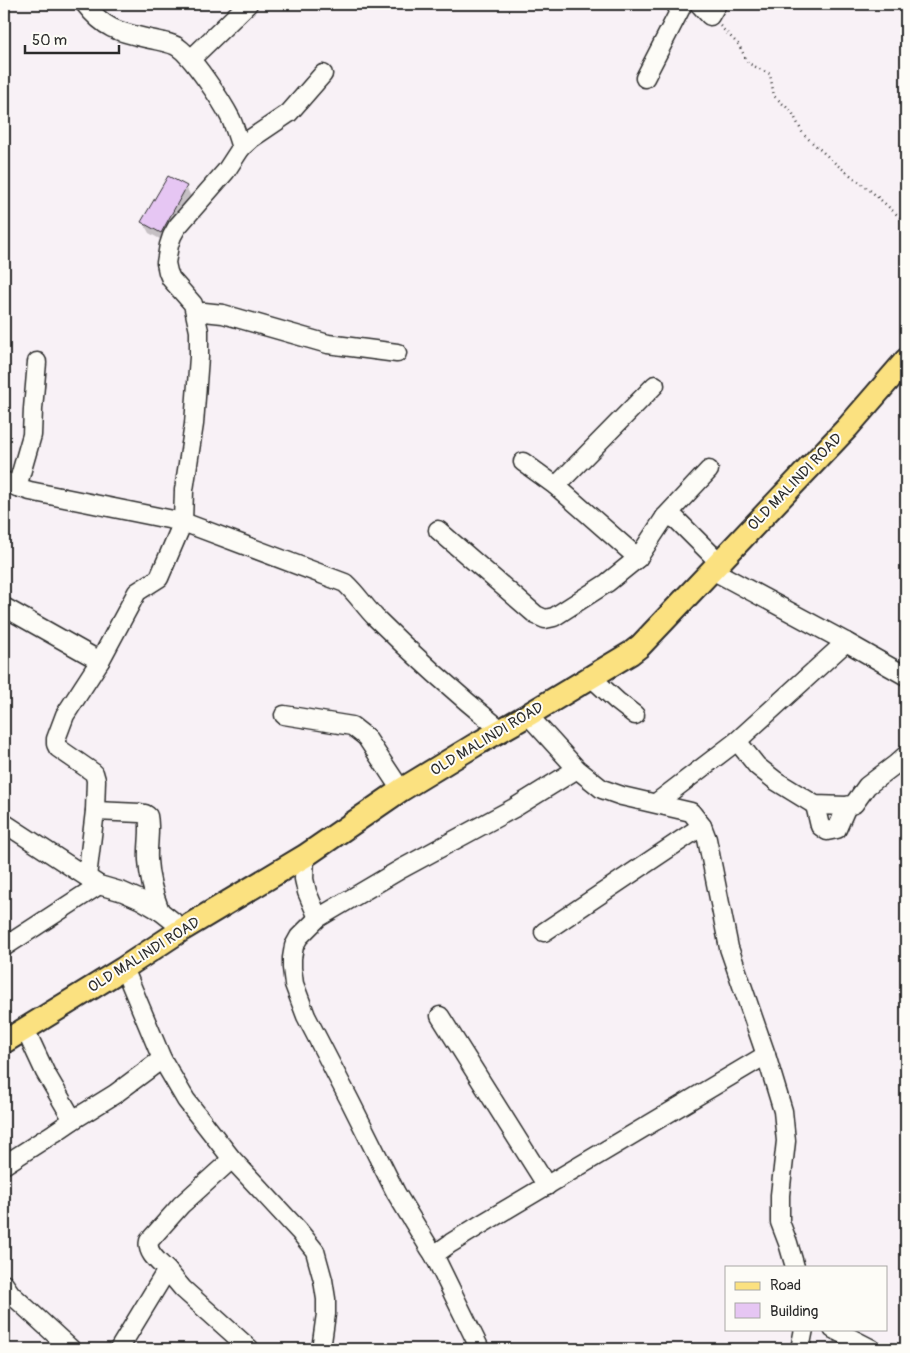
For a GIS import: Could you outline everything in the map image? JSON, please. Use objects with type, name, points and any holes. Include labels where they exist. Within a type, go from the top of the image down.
[{"type":"main road","name":"OLD MALINDI ROAD","points":[[4,1042],[305,856],[401,790],[632,653],[847,428],[906,360]]},
{"type":"street","points":[[85,4],[104,24],[118,31],[177,46],[191,59],[222,103],[230,118],[241,148]]},
{"type":"street","points":[[191,59],[248,4]]},
{"type":"street","points":[[644,78],[683,4]]},
{"type":"street","points":[[93,881],[96,780],[94,773],[58,748],[56,739],[65,715],[100,661],[137,592],[159,578],[183,522],[184,490],[194,424],[199,357],[198,331],[193,304],[168,272],[166,262],[169,245],[177,227],[226,171],[241,148],[252,138],[289,113],[324,74]]},
{"type":"street","points":[[196,314],[204,312],[223,314],[328,344],[397,353]]},
{"type":"street","points":[[37,362],[32,435],[11,484],[70,500],[183,522],[345,583],[375,617],[458,695],[501,730]]},
{"type":"street","points":[[556,486],[655,385]]},
{"type":"street","points":[[523,462],[556,486],[638,558]]},
{"type":"street","points":[[438,530],[536,615],[545,619],[554,617],[607,584],[638,558],[666,517],[709,470]]},
{"type":"street","points":[[666,517],[677,520],[716,566],[906,676]]},
{"type":"street","points":[[4,607],[100,661]]},
{"type":"street","points":[[656,803],[737,740],[846,642]]},
{"type":"street","points":[[591,677],[635,715]]},
{"type":"street","points":[[284,715],[352,726],[366,737],[401,790]]},
{"type":"street","points":[[528,715],[577,769],[602,789],[622,796],[691,812],[702,826],[707,839],[728,948],[766,1055],[783,1111],[786,1141],[780,1195],[780,1222],[795,1266]]},
{"type":"street","points":[[737,740],[757,766],[776,781],[815,806],[847,806],[854,804],[867,786],[903,764]]},
{"type":"street","points":[[480,1349],[434,1255],[396,1193],[306,1016],[294,984],[292,958],[294,946],[318,918],[401,869],[514,808],[577,769]]},
{"type":"street","points":[[815,806],[820,826],[827,831],[837,829],[847,806]]},
{"type":"street","points":[[95,811],[140,813],[148,816],[150,824],[148,858],[150,881],[160,911]]},
{"type":"street","points":[[4,823],[93,881],[141,900],[160,911],[183,930]]},
{"type":"street","points":[[544,932],[702,826]]},
{"type":"street","points":[[305,856],[304,878],[307,892],[318,918]]},
{"type":"street","points":[[4,947],[93,881]]},
{"type":"street","points":[[124,968],[162,1059],[186,1100],[232,1159],[299,1231],[315,1251],[323,1280],[326,1307],[321,1349]]},
{"type":"street","points":[[440,1016],[547,1186]]},
{"type":"street","points":[[25,1029],[45,1072],[73,1120]]},
{"type":"street","points":[[434,1255],[766,1055]]},
{"type":"street","points":[[4,1165],[115,1094],[162,1059]]},
{"type":"street","points":[[232,1159],[181,1205],[149,1241],[148,1246],[149,1250],[183,1289],[250,1349]]},
{"type":"street","points":[[119,1349],[167,1270]]},
{"type":"street","points":[[4,1284],[11,1294],[71,1349]]},
{"type":"street","points":[[800,1349],[804,1330]]},
{"type":"street","points":[[835,1330],[872,1349]]},
{"type":"path","points":[[709,8],[740,45],[748,63],[770,74],[774,96],[792,112],[802,134],[871,191],[906,223]]},
{"type":"building","points":[[168,176],[187,186],[161,233],[141,222]]}]
